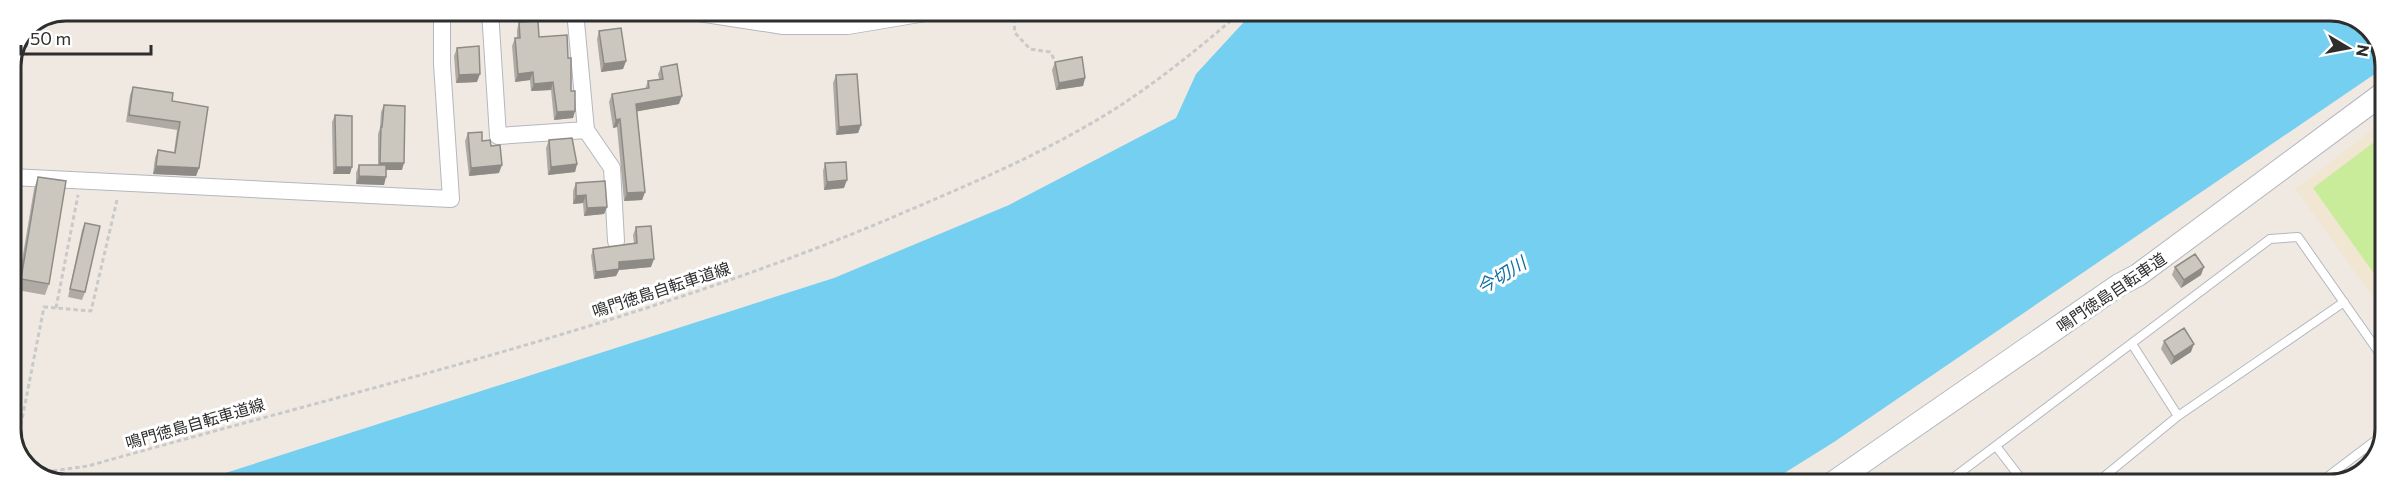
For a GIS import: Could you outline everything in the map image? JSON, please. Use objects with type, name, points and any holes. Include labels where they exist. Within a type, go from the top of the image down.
[{"type":"main road","name":"鳴門徳島自転車道","points":[[1845,474],[2119,285],[2139,275],[2375,99]]},
{"type":"street","points":[[21,178],[451,199],[442,64],[442,21]]},
{"type":"street","points":[[491,21],[498,136],[586,130]]},
{"type":"street","points":[[577,21],[586,130],[612,168],[616,241]]},
{"type":"street","points":[[751,21],[783,26],[837,26],[870,21]]},
{"type":"lane","points":[[1958,474],[2270,239],[2298,237],[2375,347]]},
{"type":"lane","points":[[2107,474],[2178,416],[2344,302]]},
{"type":"lane","points":[[2132,344],[2178,416]]},
{"type":"lane","points":[[2332,474],[2373,443]]},
{"type":"lane","points":[[1996,446],[2017,474]]},
{"type":"path","points":[[1014,21],[1015,33],[1030,49],[1050,52],[1054,59]]},
{"type":"path","name":"鳴門徳島自転車道線","points":[[50,471],[88,466],[455,365],[656,305],[814,250],[1012,166],[1118,107],[1204,44],[1230,21]]},
{"type":"path","points":[[56,308],[81,182]]},
{"type":"path","points":[[21,425],[44,307],[91,311],[121,183]]},
{"type":"shaded area","points":[[2375,128],[2375,300],[2296,189]]},
{"type":"green space","points":[[2375,142],[2375,275],[2313,188]]},
{"type":"water","name":"今切川","points":[[1245,21],[2330,21],[2347,24],[2360,32],[2372,49],[2375,63],[2375,74],[1834,442],[1783,474],[222,474],[834,278],[1009,205],[1176,118],[1196,74]]},
{"type":"building","points":[[538,21],[539,37],[567,35],[568,58],[571,58],[571,91],[575,91],[575,111],[557,112],[553,82],[534,84],[533,72],[518,74],[515,38],[520,38],[519,22]]},
{"type":"building","points":[[621,28],[626,61],[604,64],[599,31]]},
{"type":"building","points":[[479,46],[480,74],[459,75],[457,48]]},
{"type":"building","points":[[1082,57],[1085,78],[1059,83],[1055,62]]},
{"type":"building","points":[[677,64],[682,96],[636,104],[645,192],[627,193],[620,119],[616,120],[612,94],[649,88],[648,81],[663,79],[661,67]]},
{"type":"building","points":[[857,74],[861,125],[839,127],[836,75]]},
{"type":"building","points":[[133,87],[173,93],[172,101],[208,107],[199,168],[156,166],[158,150],[175,153],[180,122],[129,115]]},
{"type":"building","points":[[384,105],[405,106],[404,163],[380,163]]},
{"type":"building","points":[[335,115],[352,116],[352,167],[336,167]]},
{"type":"building","points":[[482,132],[482,141],[490,140],[491,146],[500,145],[502,165],[471,168],[468,133]]},
{"type":"building","points":[[572,138],[577,164],[551,167],[549,140]]},
{"type":"building","points":[[846,162],[847,180],[827,182],[825,163]]},
{"type":"building","points":[[359,165],[386,165],[386,177],[359,176]]},
{"type":"building","points":[[38,177],[66,181],[49,284],[21,279]]},
{"type":"building","points":[[605,181],[607,207],[587,208],[586,195],[576,196],[576,183]]},
{"type":"building","points":[[85,223],[100,226],[85,292],[70,289]]},
{"type":"building","points":[[651,226],[654,259],[619,262],[619,269],[596,272],[593,249],[637,243],[636,227]]},
{"type":"building","points":[[2195,254],[2204,267],[2184,280],[2175,267]]},
{"type":"building","points":[[2184,328],[2194,344],[2174,357],[2164,341]]}]
